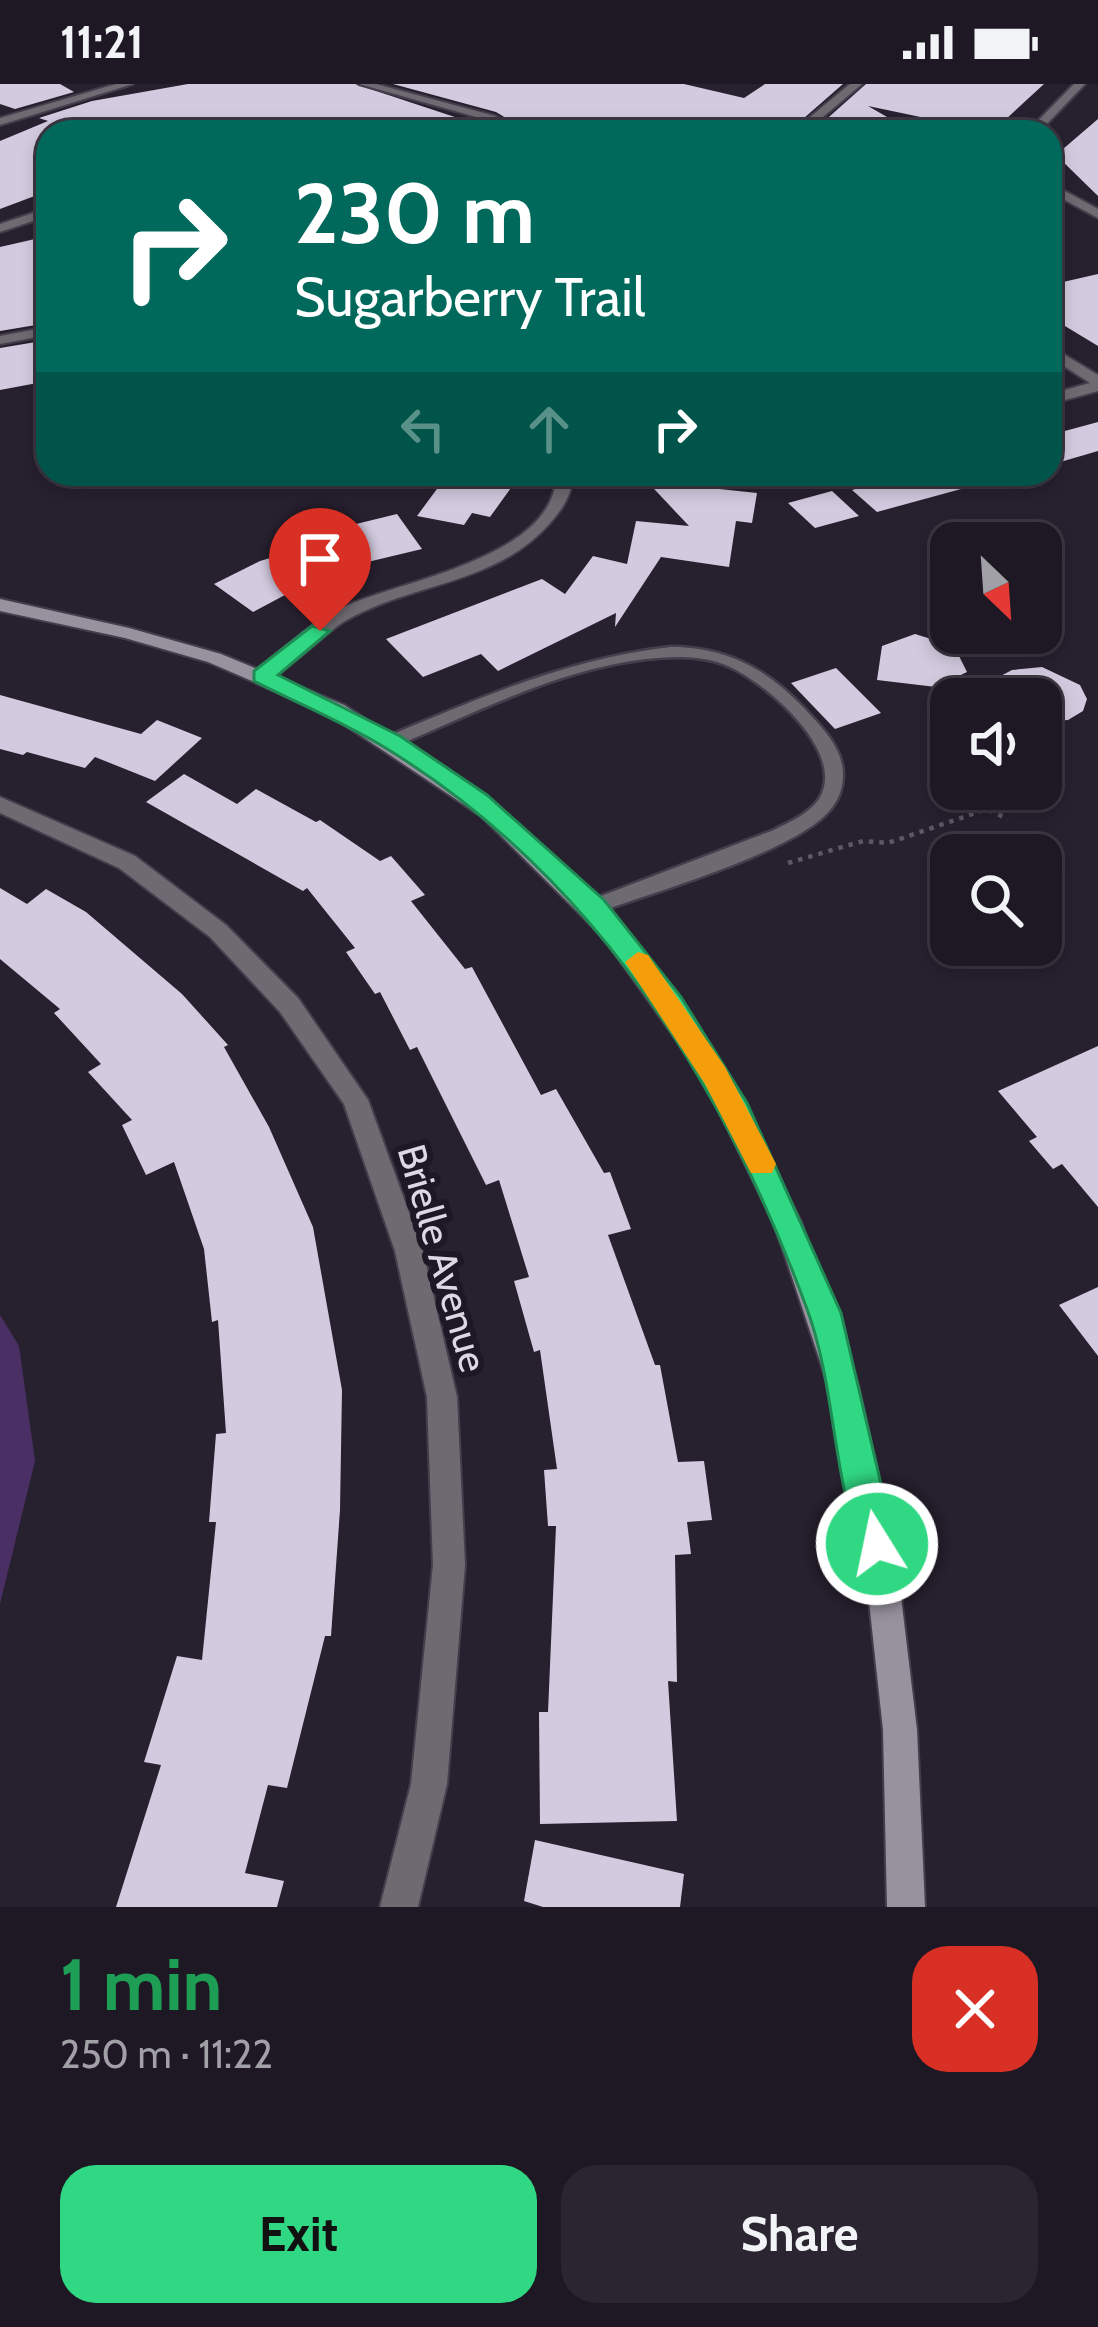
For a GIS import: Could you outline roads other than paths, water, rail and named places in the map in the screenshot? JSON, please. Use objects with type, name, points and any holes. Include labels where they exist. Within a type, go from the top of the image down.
[{"type":"street","points":[[0,122],[128,84]]},
{"type":"street","points":[[364,84],[494,120]]},
{"type":"street","points":[[813,120],[857,84]]},
{"type":"street","points":[[1045,120],[1080,84]]},
{"type":"street","points":[[1062,194],[1098,214]]},
{"type":"street","points":[[0,228],[36,216]]},
{"type":"street","points":[[0,340],[36,333]]},
{"type":"street","points":[[1062,358],[1098,384]]},
{"type":"street","points":[[1062,395],[1098,384]]},
{"type":"street","points":[[262,676],[347,612],[499,560],[530,539],[565,486]]},
{"type":"street","points":[[0,605],[172,645],[262,676],[392,741],[535,847],[595,906],[672,1005],[736,1111],[825,1313],[862,1461],[892,1628],[906,1793],[906,1907]]},
{"type":"street","name":"Brielle Avenue","points":[[0,804],[127,862],[218,931],[289,1005],[355,1100],[409,1251],[442,1397],[447,1586],[429,1784],[399,1907]]},
{"type":"lane","points":[[392,741],[481,704],[645,655],[674,652],[726,658],[768,680],[829,753],[835,772],[830,797],[820,811],[773,839],[595,906]]}]
